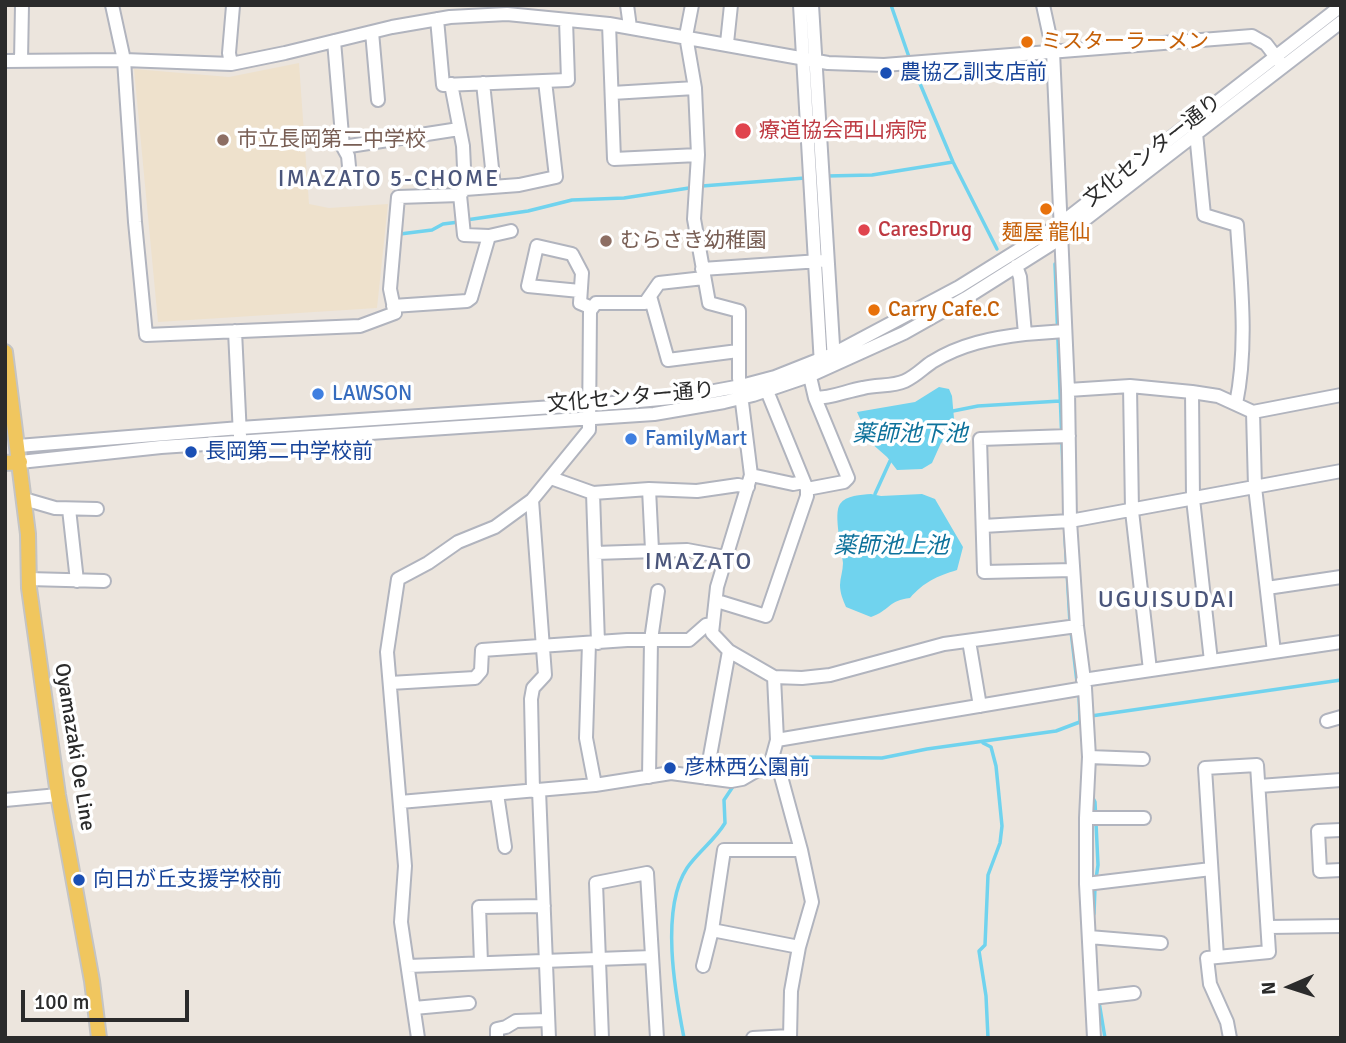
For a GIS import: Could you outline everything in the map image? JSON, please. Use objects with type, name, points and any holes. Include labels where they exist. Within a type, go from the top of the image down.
[{"type":"main road","name":"Oyamazaki Oe Line","points":[[5,352],[13,462],[24,499],[28,534],[28,579],[58,796],[90,968],[99,1038]]},
{"type":"street","points":[[21,61],[22,5]]},
{"type":"street","points":[[112,5],[124,60],[146,335],[360,326],[394,313],[390,289],[398,197],[519,185],[556,177],[545,81]]},
{"type":"street","points":[[627,5],[630,27]]},
{"type":"street","points":[[692,5],[686,36],[695,88],[698,155],[694,219],[709,303],[739,311],[738,352],[750,481],[717,587],[712,634],[729,651],[774,677],[802,678],[830,675],[944,644],[1072,627]]},
{"type":"street","points":[[727,43],[732,5]]},
{"type":"street","points":[[800,5],[810,59]]},
{"type":"street","points":[[551,478],[593,493],[649,489],[697,491],[750,481],[805,486],[844,482],[848,478],[815,398],[821,365],[821,261],[810,59],[812,5]]},
{"type":"street","points":[[1043,5],[1053,51],[1060,223],[1059,331],[1068,390],[1064,436],[1072,627],[1087,720],[1089,757],[1087,884],[1094,1038]]},
{"type":"street","points":[[1319,5],[1321,21]]},
{"type":"street","points":[[231,64],[229,52],[233,6]]},
{"type":"street","name":"文化センター通り","points":[[13,462],[241,442],[654,414],[741,392],[821,365],[904,333],[1060,238],[1196,133],[1341,6]]},
{"type":"street","points":[[5,61],[124,60],[231,64],[481,10],[630,27],[810,59],[884,65],[1252,36],[1266,44],[1279,62]]},
{"type":"street","points":[[437,19],[443,85],[568,80],[566,20]]},
{"type":"street","name":"文化センター通り","points":[[12,447],[767,391],[821,365],[959,287],[1060,223],[1279,62],[1341,22]]},
{"type":"street","points":[[609,24],[614,159],[698,155]]},
{"type":"street","points":[[372,32],[378,100]]},
{"type":"street","points":[[334,41],[343,147],[348,156],[350,177]]},
{"type":"street","points":[[483,83],[494,187]]},
{"type":"street","points":[[450,85],[459,129],[464,234],[489,236],[511,231]]},
{"type":"street","points":[[612,93],[695,88]]},
{"type":"street","points":[[343,147],[459,129]]},
{"type":"street","points":[[1196,133],[1204,215],[1237,225],[1242,301],[1242,365],[1236,404]]},
{"type":"street","points":[[393,306],[467,301],[471,298],[489,236]]},
{"type":"street","points":[[580,291],[527,286],[537,246],[572,254],[582,273],[580,303],[592,308]]},
{"type":"street","points":[[418,1038],[401,922],[405,866],[387,652],[398,579],[428,563],[458,542],[495,527],[532,500],[589,430],[590,312],[596,303],[645,303],[659,283],[703,274],[821,261]]},
{"type":"street","points":[[1016,266],[1020,277],[1025,334]]},
{"type":"street","points":[[650,296],[668,360],[738,352]]},
{"type":"street","points":[[234,331],[241,442]]},
{"type":"street","points":[[815,398],[828,398],[863,387],[903,382],[956,349],[989,338],[1059,331]]},
{"type":"street","points":[[1068,390],[1130,386],[1192,391],[1218,396],[1253,412],[1341,395]]},
{"type":"street","points":[[1130,386],[1132,511],[1150,670]]},
{"type":"street","points":[[717,601],[766,616],[807,496],[767,391]]},
{"type":"street","points":[[1192,391],[1193,499],[1211,661]]},
{"type":"street","points":[[1253,412],[1255,487],[1274,652]]},
{"type":"street","points":[[1064,436],[980,439],[984,572],[1069,570]]},
{"type":"street","points":[[983,526],[1066,521],[1132,511],[1341,471]]},
{"type":"street","points":[[649,489],[652,550]]},
{"type":"street","points":[[593,493],[594,643],[586,738],[595,785]]},
{"type":"street","points":[[24,499],[55,508],[96,509]]},
{"type":"street","points":[[532,500],[545,675],[533,688],[531,699],[549,1038]]},
{"type":"street","points":[[69,509],[77,581]]},
{"type":"street","points":[[595,553],[687,550],[725,557]]},
{"type":"street","points":[[1267,588],[1341,577]]},
{"type":"street","points":[[28,579],[104,581]]},
{"type":"street","points":[[649,776],[651,640],[658,591]]},
{"type":"street","points":[[390,683],[475,678],[481,671],[482,650],[690,639],[706,625],[713,624]]},
{"type":"street","points":[[969,641],[980,706]]},
{"type":"street","points":[[777,740],[980,706],[1081,687],[1150,670],[1341,642]]},
{"type":"street","points":[[706,778],[729,651]]},
{"type":"street","points":[[400,802],[595,785],[671,773],[731,782],[742,779],[771,762],[777,740],[774,677]]},
{"type":"street","points":[[1089,757],[1143,759]]},
{"type":"street","points":[[753,1038],[790,1037],[791,991],[799,947],[812,902],[779,769],[771,762]]},
{"type":"street","points":[[1217,957],[1205,768],[1257,765],[1269,952],[1207,958],[1210,984],[1227,1021],[1230,1038]]},
{"type":"street","points":[[1259,786],[1341,780]]},
{"type":"street","points":[[497,794],[505,847]]},
{"type":"street","points":[[5,800],[58,796]]},
{"type":"street","points":[[1086,818],[1144,818]]},
{"type":"street","points":[[1341,830],[1318,831],[1320,870],[1341,870]]},
{"type":"street","points":[[703,966],[712,930],[724,850],[801,850]]},
{"type":"street","points":[[1087,884],[1211,869]]},
{"type":"street","points":[[602,1038],[596,883],[647,873],[657,1038]]},
{"type":"street","points":[[481,963],[479,907],[544,906]]},
{"type":"street","points":[[1268,927],[1341,926]]},
{"type":"street","points":[[712,930],[799,947]]},
{"type":"street","points":[[1088,937],[1161,943]]},
{"type":"street","points":[[408,966],[652,957]]},
{"type":"street","points":[[1092,998],[1134,993]]},
{"type":"street","points":[[414,1008],[470,1003]]},
{"type":"street","points":[[496,1038],[497,1029],[516,1021],[548,1020]]},
{"type":"shaded area","name":"市立長岡第二中学校","points":[[299,63],[309,204],[329,208],[388,204],[377,308],[158,322],[134,69],[229,77]]},
{"type":"water","name":"薬師池下池","points":[[939,387],[949,389],[952,396],[955,430],[941,443],[932,463],[922,469],[897,470],[887,457],[862,435],[862,423],[857,412],[915,402]]},
{"type":"water","name":"薬師池上池","points":[[871,494],[922,494],[935,499],[963,547],[957,570],[931,580],[910,598],[893,603],[871,617],[846,607],[842,596],[840,585],[843,563],[837,515],[840,504],[846,499]]},
{"type":"waterway","points":[[891,5],[910,60]]},
{"type":"waterway","points":[[913,67],[953,162],[997,249]]},
{"type":"waterway","points":[[827,176],[872,175],[953,162]]},
{"type":"waterway","points":[[466,220],[528,211],[572,200],[624,198],[702,186],[805,178]]},
{"type":"waterway","points":[[400,234],[432,230],[443,224],[459,222]]},
{"type":"waterway","points":[[1055,264],[1064,494]]},
{"type":"waterway","points":[[953,411],[978,406],[1060,401]]},
{"type":"waterway","points":[[875,494],[890,461]]},
{"type":"waterway","points":[[1065,537],[1070,623]]},
{"type":"waterway","points":[[1071,631],[1077,682]]},
{"type":"waterway","points":[[1091,716],[1341,680]]},
{"type":"waterway","points":[[1079,693],[1080,723]]},
{"type":"waterway","points":[[780,765],[802,757],[882,758],[1056,731],[1085,720]]},
{"type":"waterway","points":[[983,743],[991,747],[996,766],[1002,826],[1000,843],[988,875],[985,945],[979,951],[986,996],[988,1038]]},
{"type":"waterway","points":[[684,1038],[672,951],[674,905],[687,868],[725,823],[724,800],[734,785]]},
{"type":"waterway","points":[[1092,796],[1095,802],[1098,865],[1096,879]]},
{"type":"waterway","points":[[1094,914],[1095,887]]},
{"type":"waterway","points":[[1099,1002],[1105,1038]]},
{"type":"place","name":"ミスターラーメン","points":[[1027,42]]},
{"type":"place","name":"農協乙訓支店前","points":[[886,73]]},
{"type":"place","name":"療道協会西山病院","points":[[743,131]]},
{"type":"place","name":"市立長岡第二中学校","points":[[223,140]]},
{"type":"place","name":"麺屋 龍仙","points":[[1046,209]]},
{"type":"place","name":"CaresDrug","points":[[864,230]]},
{"type":"place","name":"むらさき幼稚園","points":[[606,241]]},
{"type":"place","name":"Carry Cafe.C","points":[[874,310]]},
{"type":"place","name":"LAWSON","points":[[318,394]]},
{"type":"place","name":"FamilyMart","points":[[631,439]]},
{"type":"place","name":"長岡第二中学校前","points":[[191,452]]},
{"type":"place","name":"彦林西公園前","points":[[670,768]]},
{"type":"place","name":"向日が丘支援学校前","points":[[79,880]]},
{"type":"district","name":"IMAZATO 5-CHOME","points":[[389,180]]},
{"type":"district","name":"IMAZATO","points":[[699,563]]},
{"type":"district","name":"UGUISUDAI","points":[[1167,601]]}]
